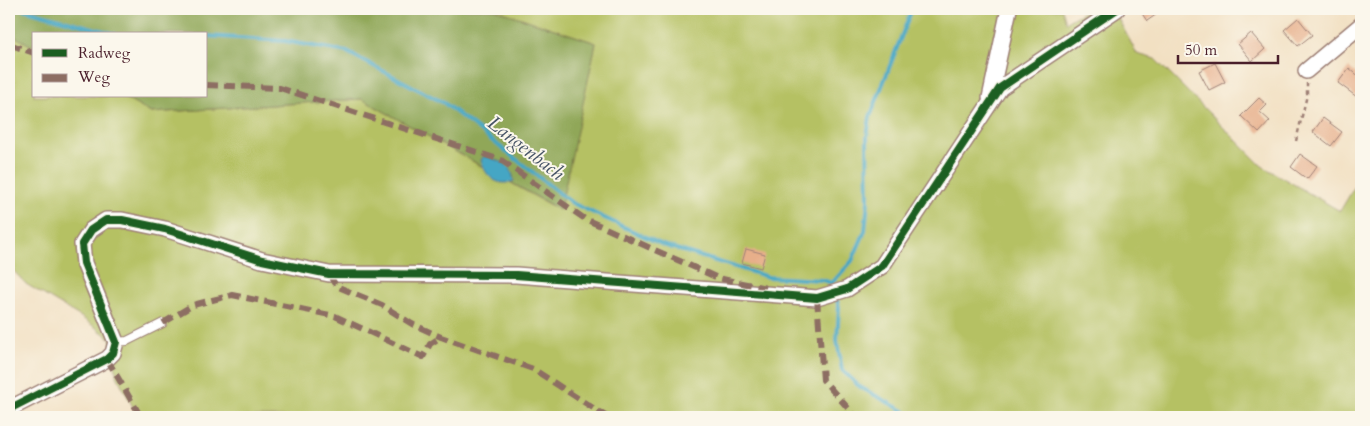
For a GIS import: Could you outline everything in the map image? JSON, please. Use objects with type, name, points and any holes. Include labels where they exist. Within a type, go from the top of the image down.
[{"type":"street","points":[[988,105],[1009,9]]},
{"type":"street","points":[[9,409],[107,359],[113,353],[116,342],[84,263],[82,244],[90,230],[106,220],[122,220],[165,229],[262,260],[329,274],[516,275],[821,298],[847,289],[882,266],[1000,88],[1115,10]]},
{"type":"street","points":[[1306,71],[1361,25]]},
{"type":"lane","points":[[116,342],[127,340],[163,323]]},
{"type":"path","points":[[1296,141],[1308,95],[1306,71]]},
{"type":"green space","points":[[9,9],[494,9],[596,43],[560,210],[362,99],[151,113],[125,98],[208,98],[208,32],[32,32],[32,46],[9,33]]},
{"type":"green space","points":[[494,9],[1062,9],[1066,22],[1089,9],[1113,9],[1137,54],[1155,59],[1262,166],[1340,211],[1361,176],[1361,417],[138,417],[117,376],[110,338],[81,317],[26,284],[9,266],[9,33],[32,46],[32,98],[125,98],[151,113],[362,99],[559,210],[596,43]]},
{"type":"water","points":[[484,156],[504,163],[513,175],[514,181],[508,183],[497,182],[489,176],[481,160]]},
{"type":"building","points":[[1139,9],[1164,9],[1147,21]]},
{"type":"building","points":[[1298,18],[1312,35],[1298,46],[1284,30]]},
{"type":"building","points":[[1251,33],[1265,49],[1252,61],[1238,44]]},
{"type":"building","points":[[1215,63],[1225,82],[1209,90],[1199,71]]},
{"type":"building","points":[[1349,68],[1361,78],[1361,100],[1338,83]]},
{"type":"building","points":[[1259,98],[1267,105],[1260,112],[1270,121],[1259,133],[1241,116]]},
{"type":"building","points":[[1323,118],[1342,132],[1331,146],[1313,132]]},
{"type":"building","points":[[1300,154],[1317,166],[1307,179],[1291,167]]},
{"type":"building","points":[[746,249],[765,254],[761,268],[742,263]]},
{"type":"waterway","name":"Langenbach","points":[[23,9],[108,32]]},
{"type":"waterway","points":[[832,283],[852,261],[865,231],[868,201],[867,137],[870,117],[912,9]]},
{"type":"waterway","name":"Langenbach","points":[[208,36],[285,41],[347,52],[444,103],[572,203],[663,245],[768,277],[822,280],[832,283]]},
{"type":"waterway","points":[[836,297],[839,307],[837,340],[842,370],[860,387],[911,415],[933,417]]},
{"type":"marked path","points":[[9,44],[32,52]]},
{"type":"marked path","points":[[208,85],[280,88],[501,160],[585,219],[718,278],[766,288]]},
{"type":"marked path","points":[[329,274],[336,286],[382,305],[412,324],[441,337],[533,369],[607,417]]},
{"type":"marked path","points":[[163,323],[193,305],[232,295],[335,316],[423,357],[430,344],[441,337]]},
{"type":"marked path","points":[[817,298],[823,380],[856,417]]},
{"type":"marked path","points":[[107,359],[141,417]]},
{"type":"cycle path","points":[[9,409],[107,359],[113,353],[116,342],[84,263],[82,244],[91,230],[106,220],[122,220],[165,229],[262,260],[329,274],[516,275],[817,298],[847,289],[882,266],[1000,88],[1117,9]]}]
